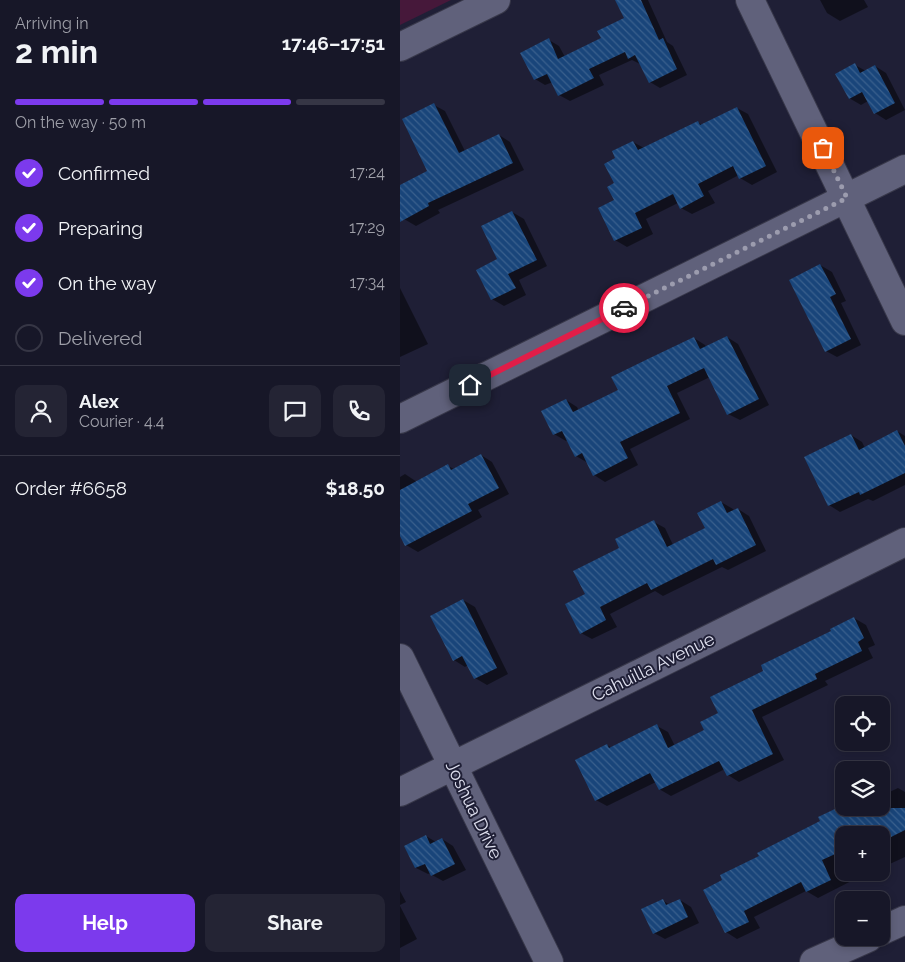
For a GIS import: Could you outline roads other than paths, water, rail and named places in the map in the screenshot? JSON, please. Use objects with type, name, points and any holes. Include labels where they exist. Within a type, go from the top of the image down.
[{"type":"street","points":[[400,47],[496,0]]},
{"type":"street","points":[[750,0],[847,198],[905,322]]},
{"type":"street","points":[[400,420],[905,169]]},
{"type":"street","name":"Cahuilla Avenue","points":[[400,792],[905,542]]},
{"type":"street","name":"Joshua Drive","points":[[400,658],[549,962]]},
{"type":"street","points":[[890,927],[905,920]]},
{"type":"street","points":[[814,962],[850,946]]}]
